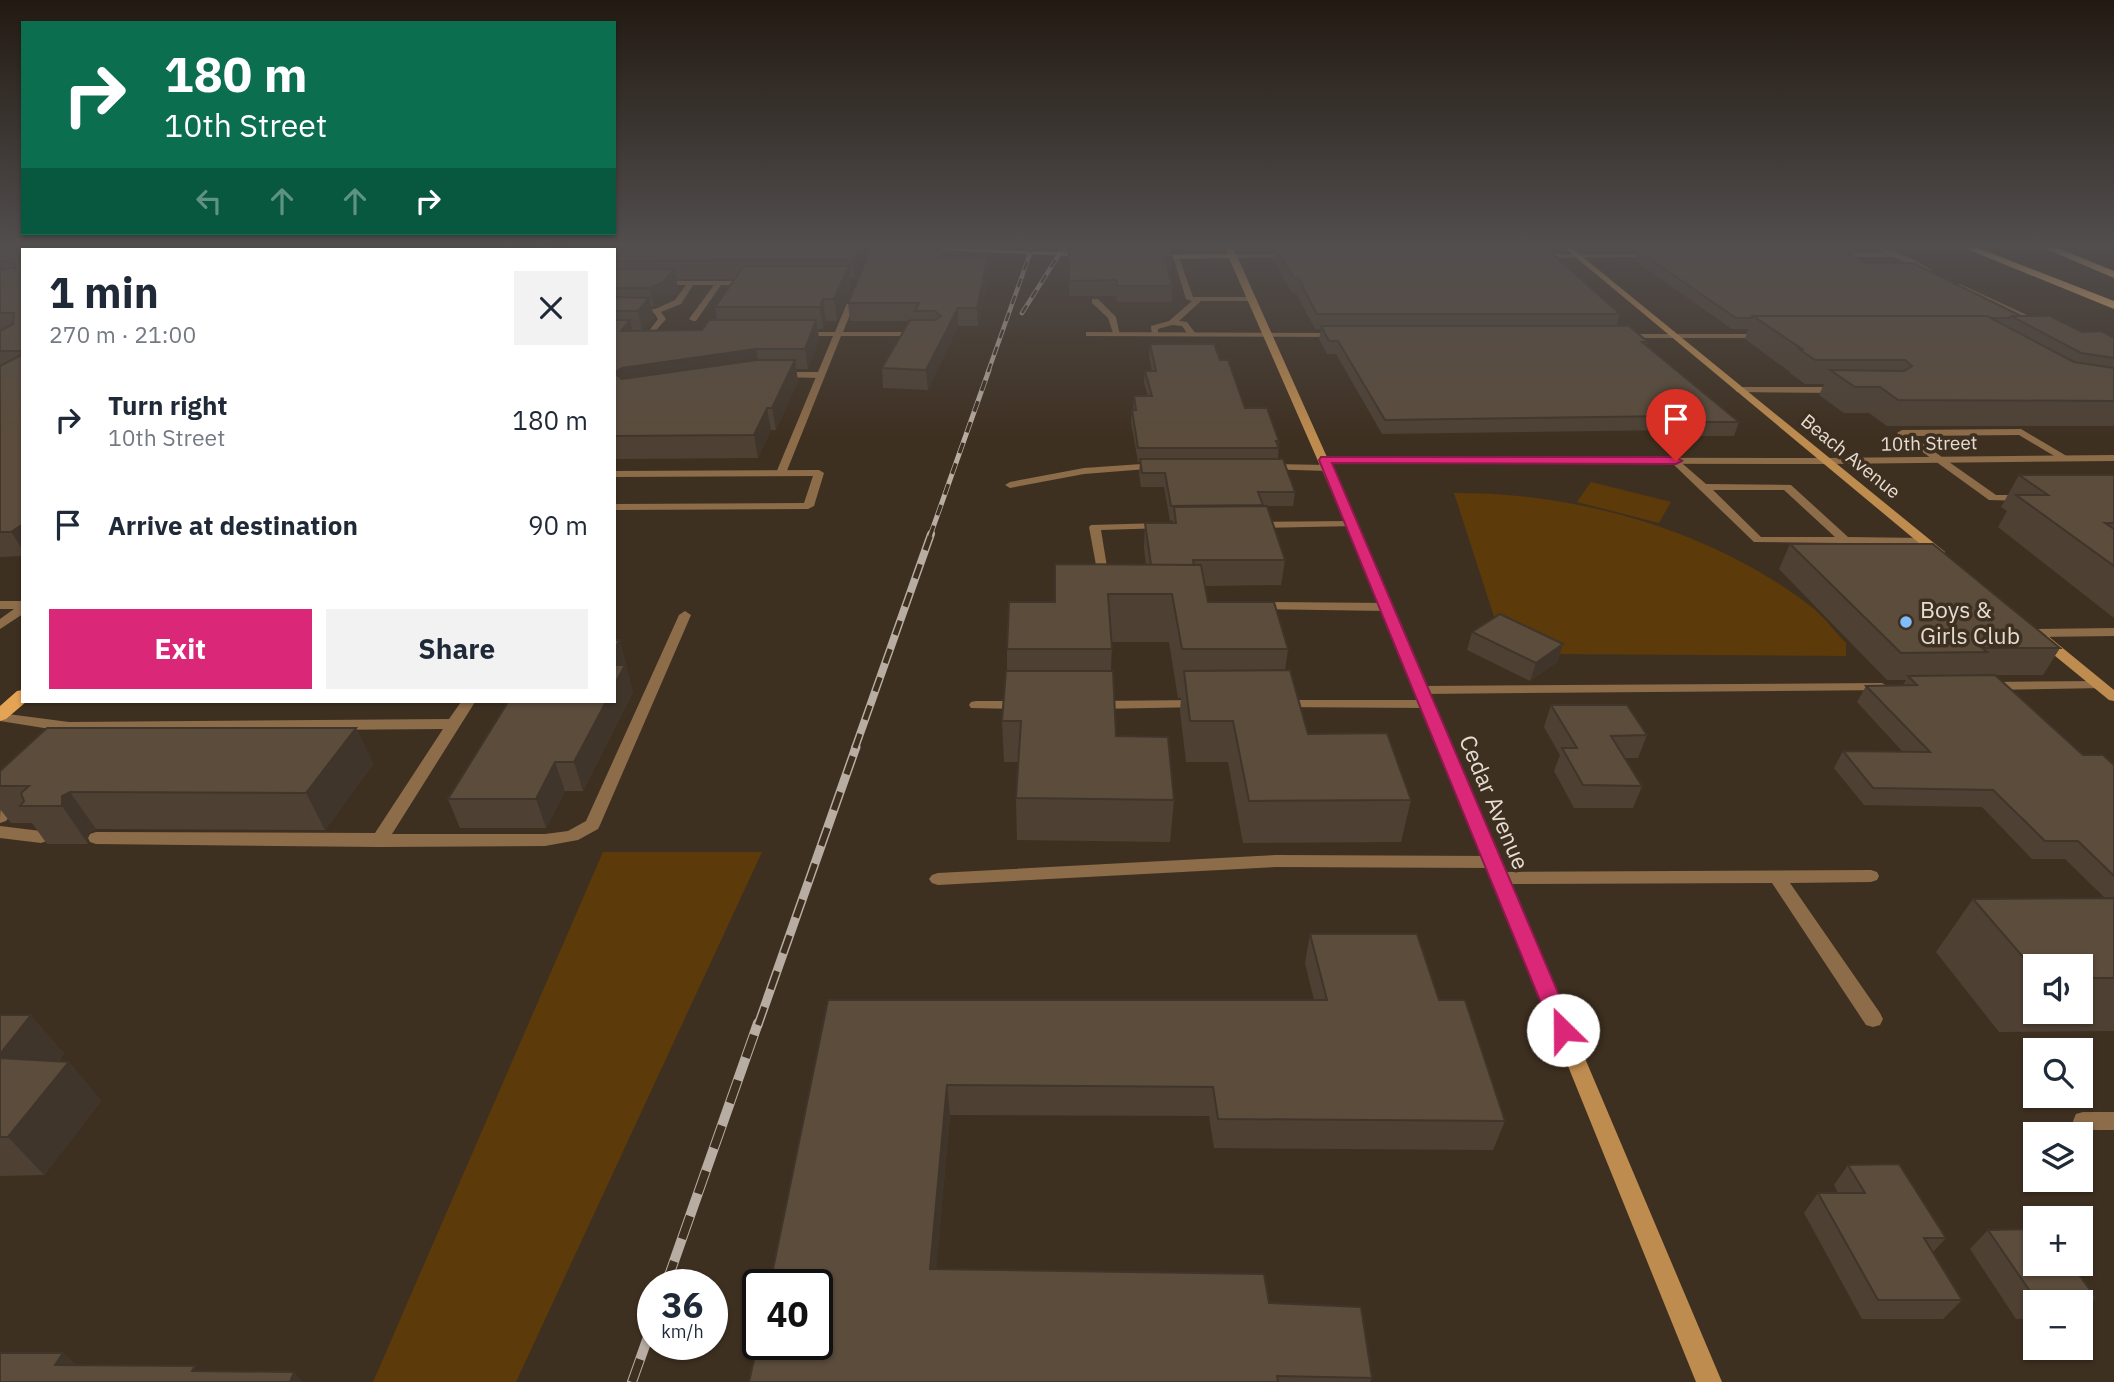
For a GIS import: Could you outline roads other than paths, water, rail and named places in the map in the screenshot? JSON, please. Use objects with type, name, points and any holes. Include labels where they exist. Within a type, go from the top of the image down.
[{"type":"main road","points":[[0,716],[21,697]]},
{"type":"street","points":[[616,312],[660,309]]},
{"type":"street","points":[[694,319],[701,309]]},
{"type":"street","points":[[781,473],[848,309]]},
{"type":"street","points":[[1104,309],[1112,317],[1117,334]]},
{"type":"street","points":[[1172,323],[1187,309]]},
{"type":"street","name":"Cedar Avenue","points":[[1256,309],[1388,607],[1709,1382]]},
{"type":"street","name":"Beach Avenue","points":[[1643,309],[1954,566]]},
{"type":"street","points":[[2005,309],[2048,331],[2034,334]]},
{"type":"street","points":[[650,335],[662,319],[656,311]]},
{"type":"street","points":[[1156,334],[1154,328],[1158,325],[1172,323],[1184,324],[1192,334]]},
{"type":"street","points":[[784,334],[924,334]]},
{"type":"street","points":[[1089,334],[1355,335]]},
{"type":"street","points":[[638,335],[663,335]]},
{"type":"street","points":[[1605,336],[1772,335]]},
{"type":"street","points":[[772,375],[821,375]]},
{"type":"street","points":[[1740,390],[1851,390]]},
{"type":"street","points":[[2034,498],[1993,498],[1902,433],[2021,432],[2065,458]]},
{"type":"street","name":"10th Street","points":[[1259,467],[1327,464],[2114,458]]},
{"type":"street","points":[[1676,461],[1758,541],[1924,541]]},
{"type":"street","points":[[1010,485],[1084,471],[1172,465]]},
{"type":"street","points":[[616,474],[819,473],[808,506],[616,507]]},
{"type":"street","points":[[1702,486],[1787,487],[1846,541]]},
{"type":"street","points":[[1243,525],[1352,524]]},
{"type":"street","points":[[1102,573],[1095,527],[1176,526]]},
{"type":"street","points":[[0,605],[21,606]]},
{"type":"street","points":[[1242,606],[1388,607]]},
{"type":"street","points":[[0,625],[21,608]]},
{"type":"street","points":[[96,838],[379,841],[545,840],[572,836],[592,825],[685,615]]},
{"type":"street","points":[[2114,632],[2031,629],[2114,697]]},
{"type":"street","points":[[1974,686],[2099,685]]},
{"type":"street","points":[[1264,704],[1424,697],[1891,686]]},
{"type":"street","points":[[379,841],[467,703]]},
{"type":"street","points":[[1086,705],[1209,704]]},
{"type":"street","points":[[976,705],[1031,705]]},
{"type":"street","points":[[0,716],[90,726],[453,724]]},
{"type":"street","points":[[72,744],[90,726]]},
{"type":"street","points":[[0,817],[26,786]]},
{"type":"street","points":[[0,832],[41,837]]},
{"type":"street","points":[[938,879],[1276,862],[1777,877],[1871,876]]},
{"type":"street","points":[[1777,877],[1873,1019]]},
{"type":"street","points":[[2084,1121],[2114,1121]]},
{"type":"railway","points":[[988,372],[1010,309]]},
{"type":"railway","points":[[1022,313],[1024,309]]},
{"type":"railway","points":[[930,536],[989,370]]},
{"type":"railway","points":[[855,748],[931,534]]},
{"type":"railway","points":[[758,1025],[856,747]]},
{"type":"railway","points":[[671,1269],[758,1023]]},
{"type":"railway","points":[[632,1382],[640,1360]]},
{"type":"place","name":"Boys & Girls Club","points":[[1906,622]]}]
